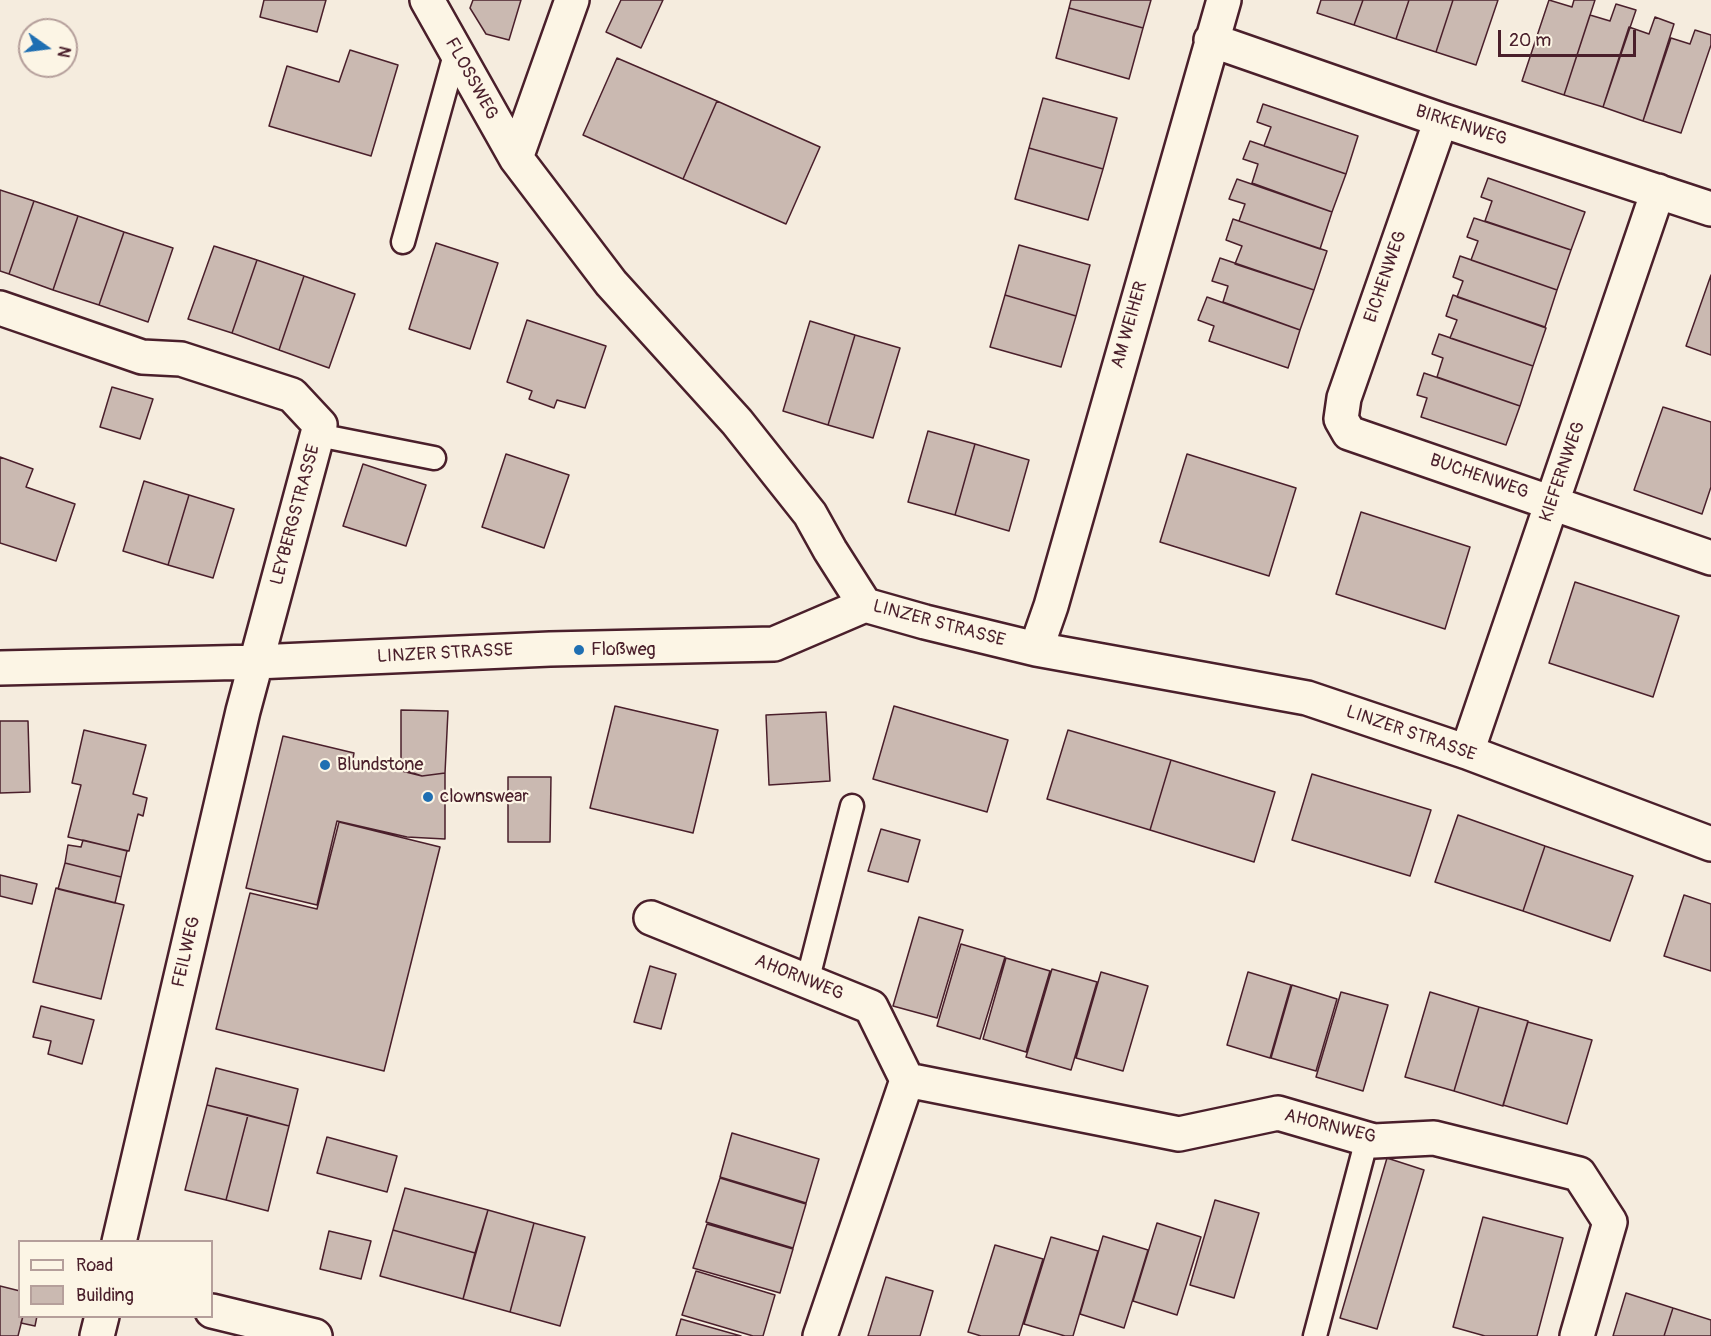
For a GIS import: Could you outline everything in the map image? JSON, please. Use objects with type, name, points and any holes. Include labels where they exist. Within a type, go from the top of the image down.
[{"type":"street","name":"FLOSSWEG","points":[[427,0],[516,158],[611,283],[737,422],[810,514],[865,605]]},
{"type":"street","points":[[516,158],[572,0]]},
{"type":"street","name":"AM WEIHER","points":[[1036,649],[1051,606],[1224,0]]},
{"type":"street","name":"BIRKENWEG","points":[[1211,40],[1441,120],[1711,209]]},
{"type":"street","name":"EICHENWEG","points":[[1349,434],[1341,419],[1344,398],[1441,120]]},
{"type":"street","name":"KIEFERNWEG","points":[[1467,752],[1658,191]]},
{"type":"street","name":"LEYBERGSTRASSE","points":[[0,308],[142,357],[181,359],[292,395],[320,425],[256,662]]},
{"type":"street","name":"BUCHENWEG","points":[[1349,434],[1711,558]]},
{"type":"street","name":"LINZER STRASSE","points":[[0,668],[256,662],[550,649],[774,644],[865,605],[1036,649],[1307,698],[1467,752],[1711,844]]},
{"type":"street","name":"FEILWEG","points":[[119,1240],[256,662]]},
{"type":"street","name":"AHORNWEG","points":[[651,918],[871,1006],[907,1080],[1179,1134],[1278,1113],[1374,1141],[1434,1138],[1579,1174],[1610,1222],[1577,1336]]},
{"type":"street","points":[[820,1336],[907,1080]]},
{"type":"street","points":[[213,1311],[315,1336]]},
{"type":"street","points":[[97,1336],[102,1318]]},
{"type":"lane","points":[[403,242],[456,51]]},
{"type":"lane","points":[[318,435],[434,458]]},
{"type":"lane","points":[[807,982],[852,806]]},
{"type":"lane","points":[[1315,1336],[1367,1139]]},
{"type":"building","points":[[264,0],[326,0],[317,32],[260,17]]},
{"type":"building","points":[[473,0],[521,0],[509,40],[486,34],[470,8]]},
{"type":"building","points":[[621,0],[663,0],[641,48],[606,32]]},
{"type":"building","points":[[1071,0],[1151,0],[1143,28],[1069,8]]},
{"type":"building","points":[[1321,0],[1363,0],[1354,25],[1317,13]]},
{"type":"building","points":[[1363,0],[1409,0],[1396,39],[1354,25]]},
{"type":"building","points":[[1409,0],[1453,0],[1436,52],[1396,39]]},
{"type":"building","points":[[1453,0],[1498,0],[1476,65],[1436,52]]},
{"type":"building","points":[[1549,0],[1572,7],[1574,0],[1595,0],[1564,95],[1522,81]]},
{"type":"building","points":[[1616,4],[1636,10],[1603,107],[1564,95],[1590,15],[1610,21]]},
{"type":"building","points":[[1069,8],[1143,28],[1129,79],[1056,58]]},
{"type":"building","points":[[1655,17],[1674,24],[1643,121],[1603,107],[1629,27],[1649,34]]},
{"type":"building","points":[[1695,30],[1711,35],[1711,45],[1681,133],[1643,121],[1671,38],[1690,44]]},
{"type":"building","points":[[350,50],[398,65],[371,156],[269,126],[287,66],[339,82]]},
{"type":"building","points":[[617,58],[717,101],[683,179],[583,135]]},
{"type":"building","points":[[1043,98],[1117,118],[1103,169],[1029,148]]},
{"type":"building","points":[[717,101],[820,147],[786,224],[683,179]]},
{"type":"building","points":[[1263,104],[1358,136],[1346,174],[1264,146],[1271,127],[1257,122]]},
{"type":"building","points":[[1250,141],[1346,174],[1332,212],[1252,183],[1258,164],[1243,159]]},
{"type":"building","points":[[1029,148],[1103,169],[1088,220],[1015,199]]},
{"type":"building","points":[[1488,178],[1585,212],[1571,250],[1485,221],[1492,201],[1481,197]]},
{"type":"building","points":[[1237,179],[1332,212],[1320,249],[1239,221],[1245,204],[1229,199]]},
{"type":"building","points":[[0,190],[34,201],[9,274],[0,271]]},
{"type":"building","points":[[34,201],[78,216],[53,290],[9,274]]},
{"type":"building","points":[[78,216],[124,232],[99,305],[53,290]]},
{"type":"building","points":[[1474,218],[1571,250],[1557,290],[1471,260],[1478,241],[1467,237]]},
{"type":"building","points":[[1233,219],[1327,251],[1314,290],[1235,264],[1242,246],[1226,240]]},
{"type":"building","points":[[124,232],[173,248],[148,322],[99,305]]},
{"type":"building","points":[[436,243],[498,263],[470,349],[409,329]]},
{"type":"building","points":[[1019,245],[1090,265],[1076,316],[1005,295]]},
{"type":"building","points":[[214,246],[257,260],[232,333],[188,319]]},
{"type":"building","points":[[1460,256],[1557,290],[1545,327],[1457,297],[1463,281],[1453,277]]},
{"type":"building","points":[[1220,258],[1314,290],[1300,330],[1223,302],[1228,286],[1212,281]]},
{"type":"building","points":[[257,260],[304,276],[279,350],[232,333]]},
{"type":"building","points":[[1711,275],[1711,355],[1686,346]]},
{"type":"building","points":[[304,276],[355,294],[329,368],[279,350]]},
{"type":"building","points":[[1005,295],[1076,316],[1061,367],[990,347]]},
{"type":"building","points":[[1453,295],[1546,328],[1533,366],[1450,338],[1457,320],[1446,316]]},
{"type":"building","points":[[1207,297],[1300,330],[1288,368],[1209,341],[1214,326],[1198,320]]},
{"type":"building","points":[[527,320],[606,346],[585,408],[557,400],[554,408],[529,399],[532,391],[507,382]]},
{"type":"building","points":[[810,321],[855,335],[828,425],[783,411]]},
{"type":"building","points":[[1439,334],[1533,366],[1520,406],[1437,377],[1443,358],[1432,354]]},
{"type":"building","points":[[855,335],[900,348],[873,438],[828,425]]},
{"type":"building","points":[[1424,373],[1520,406],[1506,445],[1421,417],[1427,398],[1417,395]]},
{"type":"building","points":[[112,387],[153,399],[140,439],[100,427]]},
{"type":"building","points":[[1663,407],[1711,422],[1711,487],[1702,514],[1634,490]]},
{"type":"building","points":[[928,431],[975,444],[955,515],[908,502]]},
{"type":"building","points":[[975,444],[1029,460],[1009,531],[955,515]]},
{"type":"building","points":[[506,454],[569,475],[544,548],[482,527]]},
{"type":"building","points":[[1187,454],[1296,488],[1269,576],[1160,542]]},
{"type":"building","points":[[0,457],[33,469],[26,487],[75,504],[56,561],[0,543]]},
{"type":"building","points":[[363,464],[426,485],[406,546],[343,526]]},
{"type":"building","points":[[144,481],[189,495],[168,565],[123,551]]},
{"type":"building","points":[[189,495],[234,509],[213,578],[168,565]]},
{"type":"building","points":[[1361,512],[1470,547],[1445,629],[1336,594]]},
{"type":"building","points":[[1575,582],[1679,616],[1653,697],[1549,663]]},
{"type":"building","points":[[615,706],[718,730],[693,833],[590,808]]},
{"type":"building","points":[[894,706],[1008,740],[987,812],[873,779]]},
{"type":"building","points":[[401,710],[448,711],[445,773],[422,776],[401,769]]},
{"type":"building","points":[[826,712],[830,781],[769,785],[766,715]]},
{"type":"building","points":[[0,721],[28,721],[30,792],[0,793]]},
{"type":"building","points":[[84,730],[146,745],[133,794],[147,798],[143,816],[138,814],[129,851],[68,837],[81,785],[72,783]]},
{"type":"building","points":[[1068,730],[1171,760],[1150,830],[1047,799]]},
{"type":"building","points":[[283,736],[354,753],[353,759],[422,776],[445,773],[445,839],[407,837],[337,821],[317,905],[246,888]]},
{"type":"building","points":[[1171,760],[1275,792],[1254,862],[1150,830]]},
{"type":"building","points":[[1312,774],[1431,810],[1410,876],[1292,840]]},
{"type":"building","points":[[508,777],[551,777],[550,842],[508,842]]},
{"type":"building","points":[[1458,815],[1545,846],[1523,911],[1435,882]]},
{"type":"building","points":[[339,822],[440,847],[384,1071],[216,1029],[250,893],[317,909]]},
{"type":"building","points":[[881,829],[920,840],[908,882],[868,871]]},
{"type":"building","points":[[83,840],[127,851],[121,877],[65,863],[68,845],[81,847]]},
{"type":"building","points":[[1545,846],[1633,876],[1610,941],[1523,911]]},
{"type":"building","points":[[65,863],[121,877],[115,903],[58,889]]},
{"type":"building","points":[[0,875],[37,884],[32,904],[0,896]]},
{"type":"building","points":[[56,888],[124,905],[101,999],[33,982]]},
{"type":"building","points":[[1684,895],[1711,904],[1711,971],[1664,956]]},
{"type":"building","points":[[919,917],[963,930],[937,1018],[893,1006]]},
{"type":"building","points":[[961,944],[1005,957],[980,1039],[937,1026]]},
{"type":"building","points":[[1006,958],[1050,971],[1026,1052],[983,1039]]},
{"type":"building","points":[[650,966],[676,974],[661,1029],[634,1022]]},
{"type":"building","points":[[1052,969],[1097,982],[1071,1070],[1026,1057]]},
{"type":"building","points":[[1101,972],[1148,986],[1123,1071],[1076,1058]]},
{"type":"building","points":[[1248,972],[1291,985],[1270,1058],[1227,1045]]},
{"type":"building","points":[[1292,985],[1337,999],[1316,1071],[1271,1058]]},
{"type":"building","points":[[1341,992],[1388,1005],[1363,1091],[1316,1077]]},
{"type":"building","points":[[1430,992],[1479,1007],[1454,1091],[1405,1077]]},
{"type":"building","points":[[41,1006],[94,1020],[82,1064],[48,1054],[51,1041],[33,1037]]},
{"type":"building","points":[[1479,1007],[1528,1021],[1503,1106],[1454,1091]]},
{"type":"building","points":[[1528,1022],[1592,1040],[1567,1124],[1503,1105]]},
{"type":"building","points":[[216,1068],[298,1089],[289,1126],[207,1105]]},
{"type":"building","points":[[207,1105],[248,1115],[226,1200],[185,1190]]},
{"type":"building","points":[[248,1115],[289,1126],[268,1211],[226,1200]]},
{"type":"building","points":[[732,1133],[819,1159],[806,1203],[720,1177]]},
{"type":"building","points":[[327,1137],[397,1156],[387,1192],[317,1173]]},
{"type":"building","points":[[1387,1158],[1424,1170],[1377,1329],[1340,1318]]},
{"type":"building","points":[[720,1178],[806,1204],[793,1248],[706,1222]]},
{"type":"building","points":[[405,1188],[488,1210],[475,1253],[393,1230]]},
{"type":"building","points":[[1215,1200],[1259,1213],[1234,1298],[1190,1285]]},
{"type":"building","points":[[488,1210],[534,1223],[510,1312],[463,1299]]},
{"type":"building","points":[[1483,1217],[1563,1238],[1537,1336],[1485,1336],[1453,1327]]},
{"type":"building","points":[[534,1223],[585,1237],[560,1326],[510,1312]]},
{"type":"building","points":[[1157,1223],[1201,1237],[1177,1315],[1133,1301]]},
{"type":"building","points":[[707,1224],[793,1249],[780,1293],[693,1268]]},
{"type":"building","points":[[393,1230],[475,1253],[463,1299],[380,1276]]},
{"type":"building","points":[[329,1231],[371,1241],[361,1279],[320,1269]]},
{"type":"building","points":[[1103,1236],[1148,1250],[1124,1328],[1080,1314]]},
{"type":"building","points":[[1051,1237],[1098,1251],[1073,1336],[1065,1336],[1024,1324]]},
{"type":"building","points":[[995,1245],[1043,1259],[1019,1336],[981,1336],[968,1332]]},
{"type":"building","points":[[696,1271],[775,1295],[763,1336],[753,1336],[682,1315]]},
{"type":"building","points":[[886,1277],[933,1291],[920,1336],[868,1336]]},
{"type":"building","points":[[0,1286],[18,1290],[18,1318],[22,1318],[18,1336],[0,1336]]},
{"type":"building","points":[[1626,1293],[1673,1308],[1664,1336],[1613,1336]]},
{"type":"building","points":[[1673,1308],[1711,1320],[1711,1336],[1664,1336]]},
{"type":"building","points":[[22,1318],[37,1318],[35,1326],[21,1323]]},
{"type":"building","points":[[681,1319],[741,1336],[676,1336]]},
{"type":"place","name":"Floßweg","points":[[579,650]]},
{"type":"place","name":"Blundstone","points":[[325,765]]},
{"type":"place","name":"clownswear","points":[[428,797]]}]
